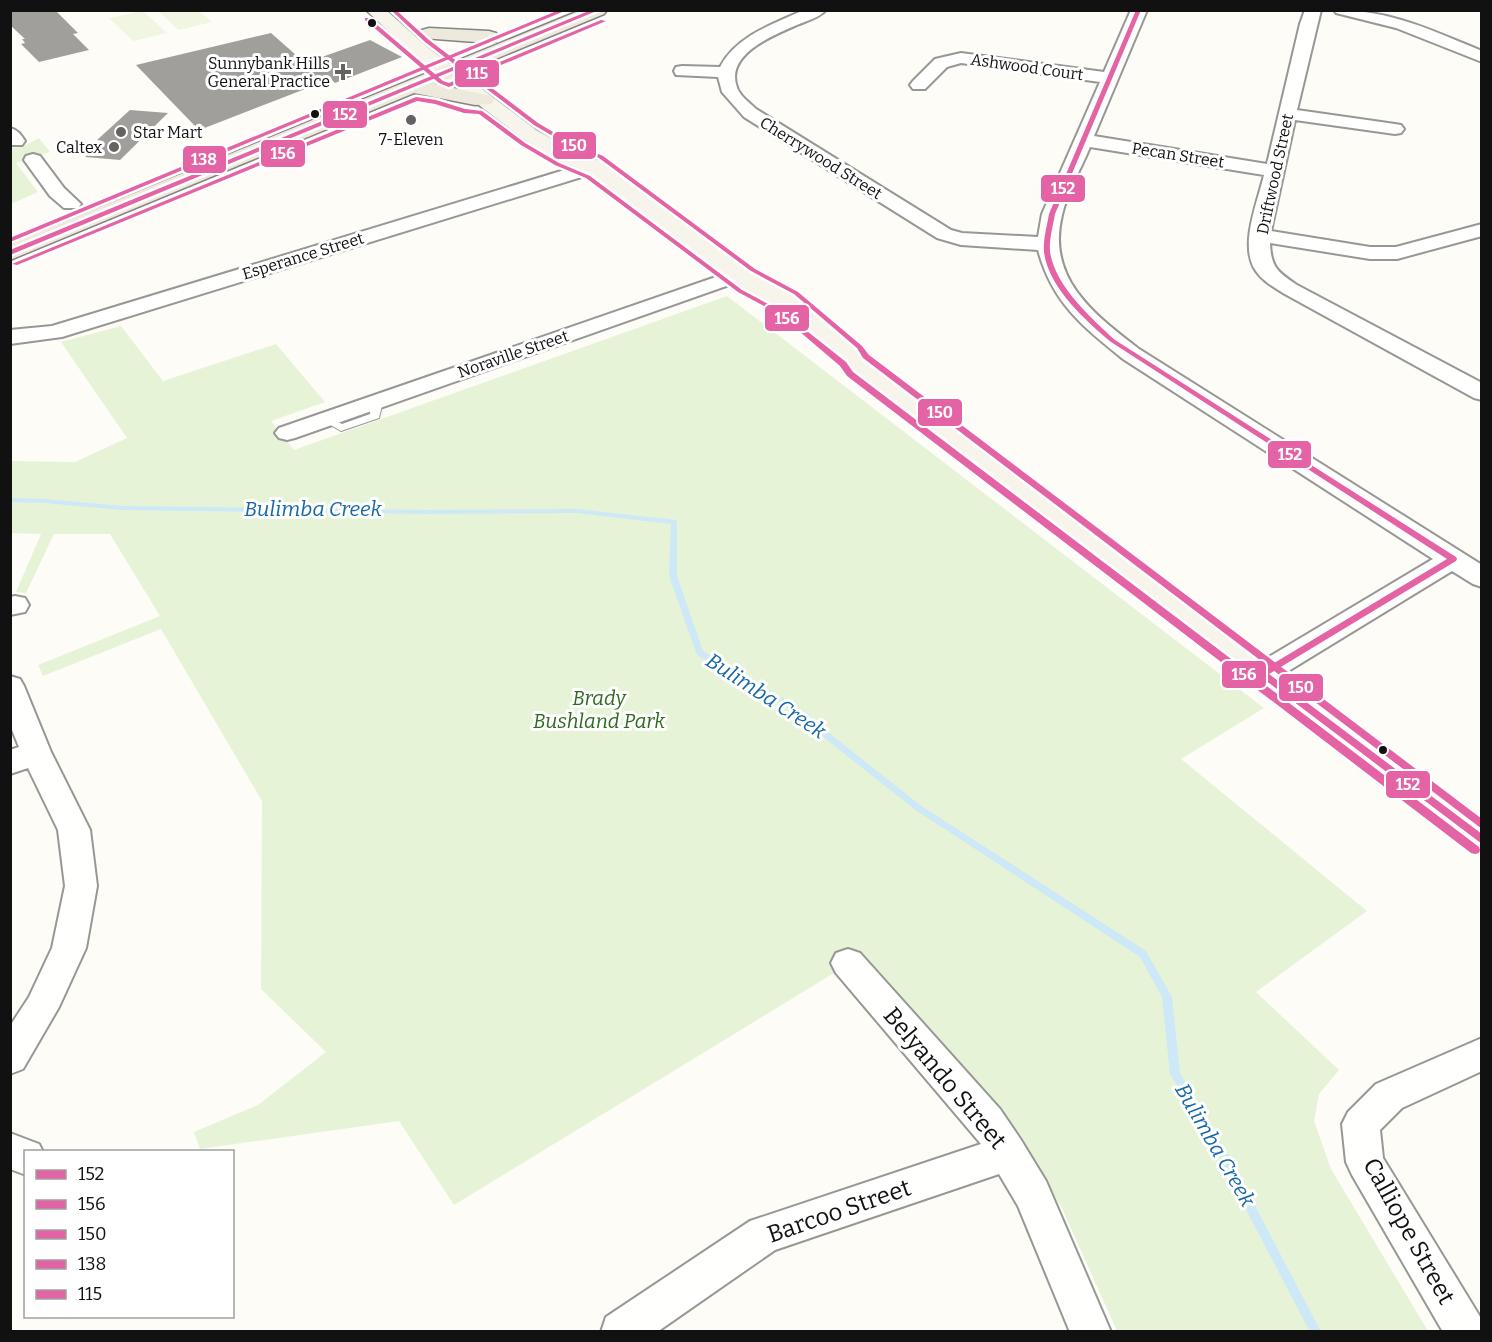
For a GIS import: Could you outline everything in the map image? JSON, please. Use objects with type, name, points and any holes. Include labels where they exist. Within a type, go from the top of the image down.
[{"type":"main road","points":[[375,10],[432,60],[484,100],[536,138],[563,154],[594,167],[743,278],[751,291],[767,305],[844,359],[857,364],[1482,840]]},
{"type":"main road","points":[[398,10],[581,148],[594,167]]},
{"type":"main road","points":[[10,228],[555,10]]},
{"type":"main road","points":[[10,253],[598,10]]},
{"type":"main road","points":[[429,34],[489,37]]},
{"type":"main road","points":[[414,87],[439,90],[467,99],[484,100]]},
{"type":"street","points":[[682,71],[725,72],[729,62],[740,49],[818,10]]},
{"type":"street","points":[[1139,10],[1082,140],[1053,214],[1047,244],[1048,256],[1061,286],[1093,324],[1113,341],[1482,578]]},
{"type":"street","name":"Driftwood Street","points":[[1313,10],[1260,235],[1259,259],[1268,274],[1290,290],[1482,393]]},
{"type":"street","points":[[1342,10],[1401,24],[1482,57]]},
{"type":"street","name":"Ashwood Court","points":[[919,85],[941,63],[961,58],[1109,78]]},
{"type":"street","name":"Cherrywood Street","points":[[725,72],[727,84],[734,98],[750,113],[936,230],[961,239],[1047,244]]},
{"type":"street","points":[[1288,114],[1395,129]]},
{"type":"street","name":"Pecan Street","points":[[1082,140],[1275,171]]},
{"type":"street","points":[[33,160],[57,192],[70,204]]},
{"type":"street","name":"Esperance Street","points":[[10,337],[54,332],[594,167]]},
{"type":"street","points":[[1260,235],[1379,253],[1397,252],[1482,230]]},
{"type":"street","name":"Noraville Street","points":[[287,432],[743,278]]},
{"type":"street","points":[[1262,674],[1453,559]]},
{"type":"street","points":[[10,686],[23,757],[74,830],[81,886],[69,948],[42,1007],[10,1058]]},
{"type":"street","name":"Belyando Street","points":[[848,963],[987,1121],[1032,1194],[1091,1332]]},
{"type":"street","name":"Calliope Street","points":[[1466,1332],[1365,1162],[1361,1124],[1389,1096],[1482,1054]]},
{"type":"street","points":[[10,1150],[24,1156]]},
{"type":"street","name":"Barcoo Street","points":[[621,1332],[764,1235],[1008,1153]]},
{"type":"green space","points":[[143,11],[167,33],[133,41],[109,18]]},
{"type":"green space","points":[[158,11],[199,11],[212,22],[179,30]]},
{"type":"green space","points":[[39,138],[50,152],[16,163],[38,192],[11,204],[11,148],[24,146]]},
{"type":"green space","name":"Brady Bushland Park","points":[[727,296],[1264,708],[1181,759],[1367,911],[1256,992],[1339,1070],[1319,1094],[1314,1121],[1331,1169],[1428,1331],[1117,1331],[1061,1206],[1010,1132],[857,959],[454,1205],[399,1121],[200,1149],[194,1132],[258,1105],[326,1052],[261,989],[262,801],[161,629],[43,676],[38,665],[160,616],[110,534],[54,534],[26,593],[16,592],[41,534],[11,533],[11,461],[75,462],[127,438],[61,342],[121,326],[163,381],[276,344],[325,402],[271,421],[294,450]]},
{"type":"building","points":[[10,10],[55,10],[78,33],[73,34],[89,50],[39,62],[21,44],[25,43],[22,39],[25,39],[10,25]]},
{"type":"building","points":[[271,33],[305,63],[370,40],[402,57],[335,83],[331,79],[202,129],[194,125],[136,65]]},
{"type":"building","points":[[130,110],[168,113],[120,160],[85,157],[103,141],[97,140]]},
{"type":"waterway","name":"Bulimba Creek","points":[[10,500],[122,508],[426,512],[577,511],[674,522],[673,576],[700,653],[791,707],[917,807],[1143,954],[1167,997],[1175,1074],[1223,1155],[1316,1332]]},
{"type":"transit line","name":"150","points":[[393,10],[427,41],[536,124],[568,143],[601,157],[753,270],[796,293],[860,347],[866,356],[1482,825]]},
{"type":"transit line","name":"138","points":[[10,240],[565,10]]},
{"type":"transit line","name":"152","points":[[10,253],[597,10]]},
{"type":"transit line","name":"152","points":[[1139,10],[1052,214],[1047,251],[1058,281],[1083,313],[1113,341],[1453,559]]},
{"type":"transit line","name":"115","points":[[367,19],[441,82],[449,85],[603,21]]},
{"type":"transit line","name":"156","points":[[15,264],[416,99],[436,102],[464,111],[480,112],[523,144],[557,164],[588,177],[740,291],[781,313],[843,364],[850,374],[1475,850]]},
{"type":"transit line","name":"152","points":[[1262,674],[1453,559]]},
{"type":"transit line","name":"152","points":[[1262,674],[1482,840]]},
{"type":"place","name":"Sunnybank Hills General Practice","points":[[343,72]]},
{"type":"place","name":"7-Eleven","points":[[411,120]]},
{"type":"place","name":"Star Mart","points":[[121,132]]},
{"type":"place","name":"Caltex","points":[[114,147]]}]
